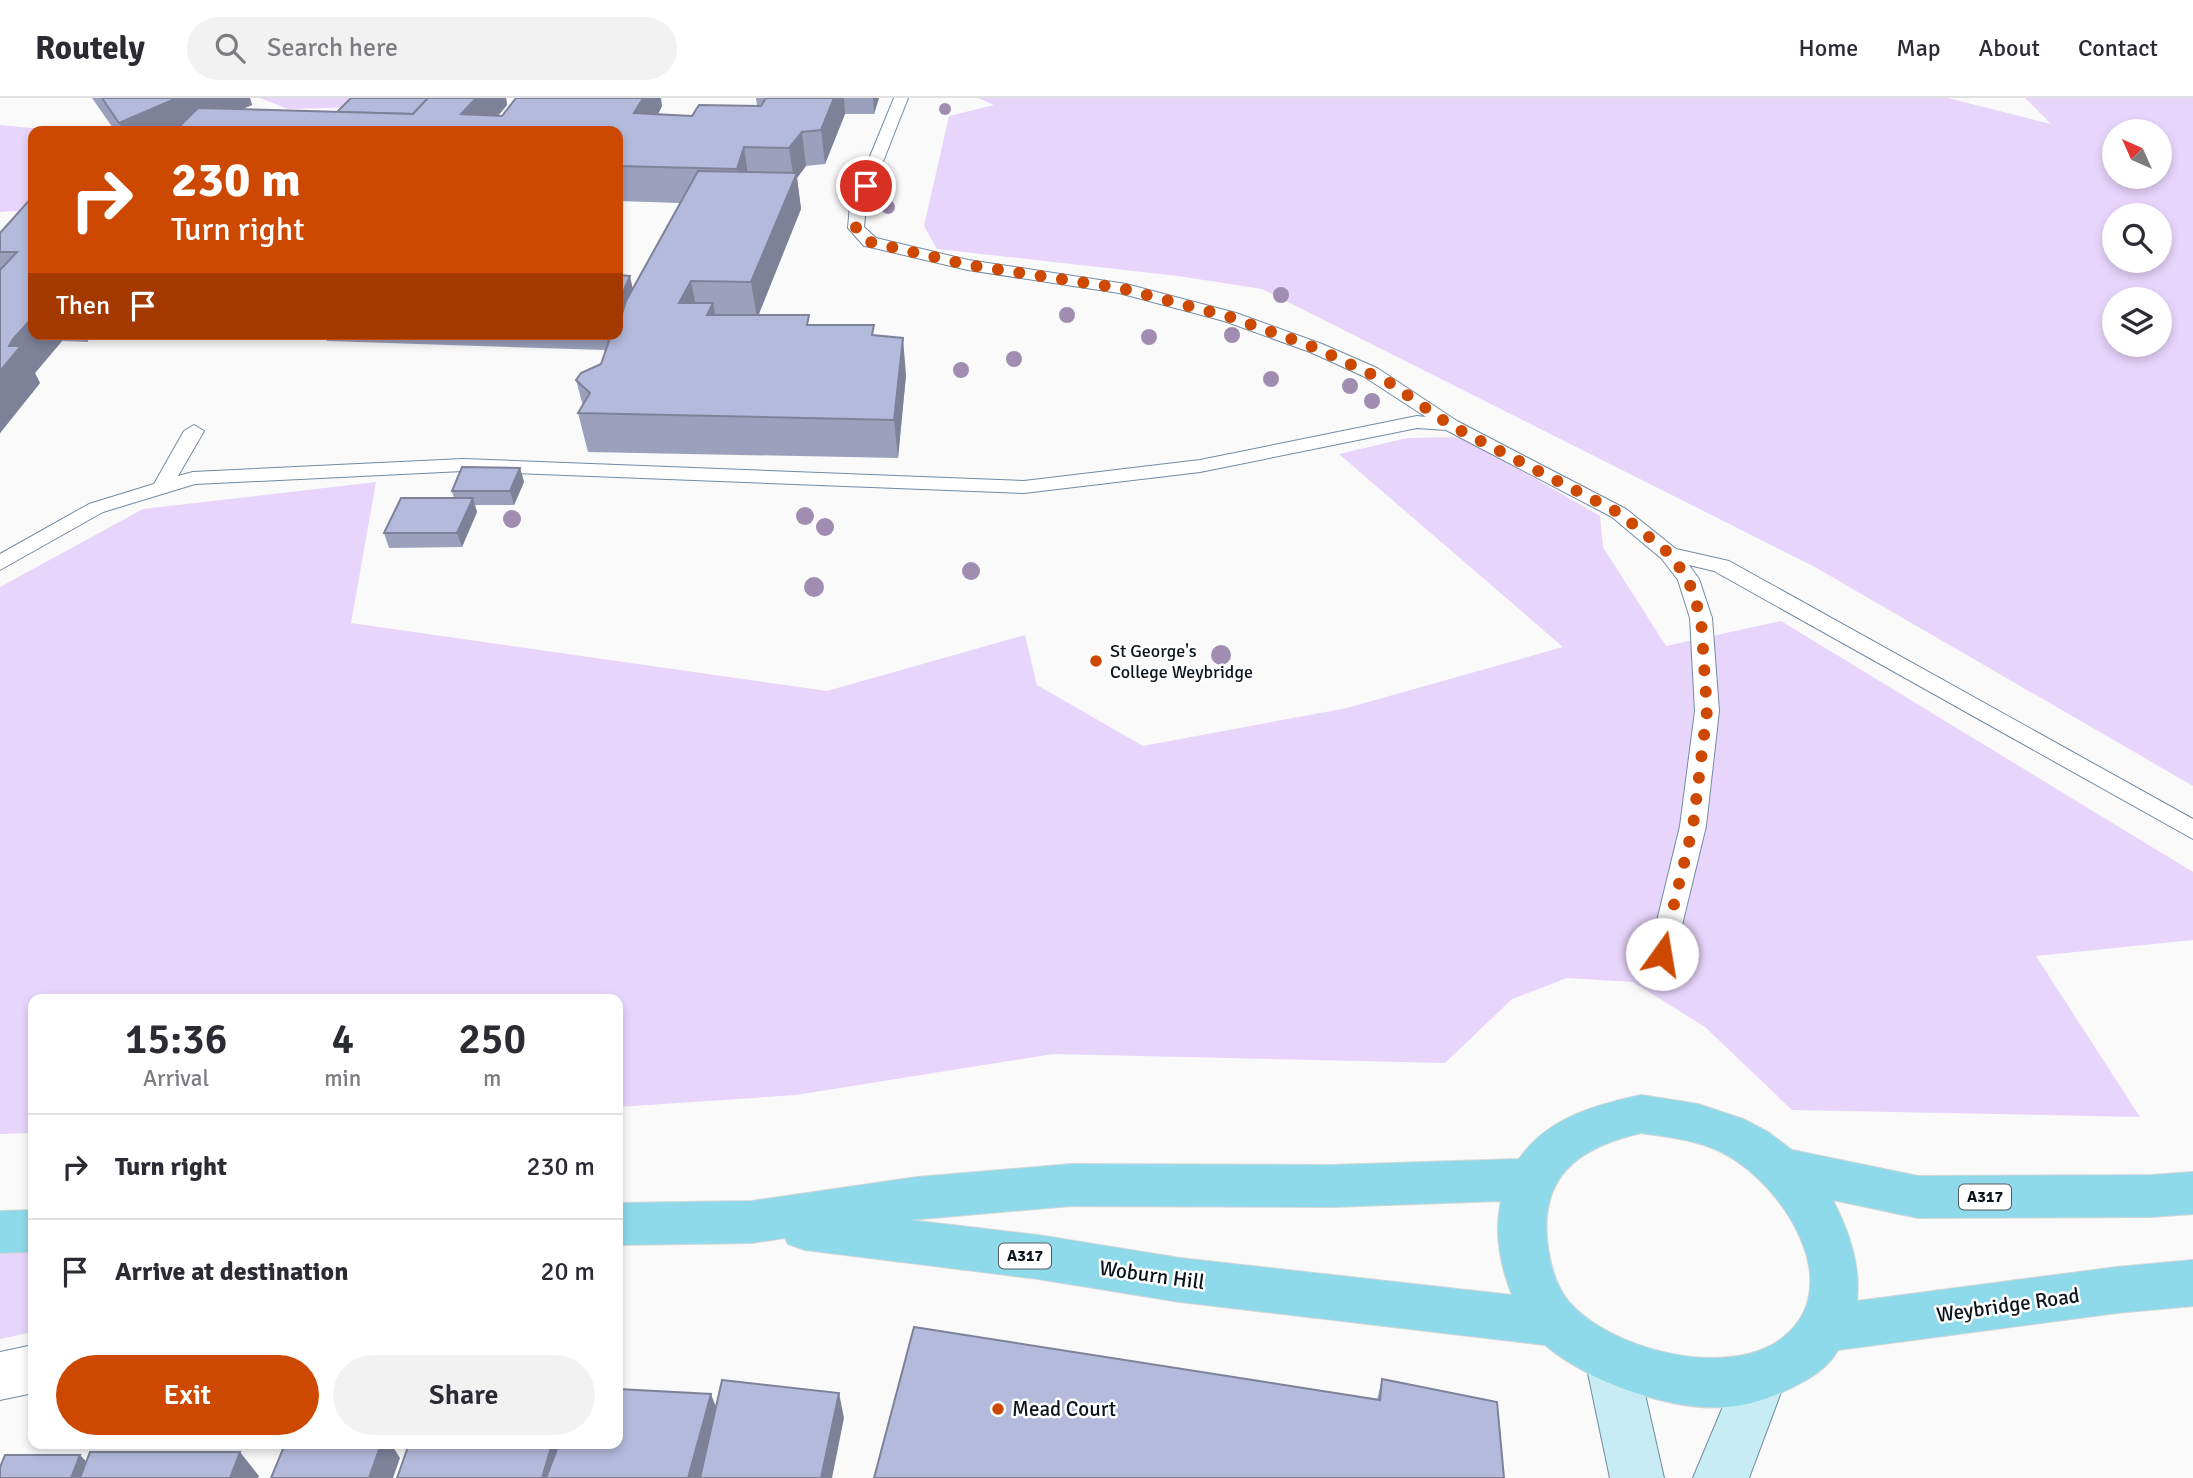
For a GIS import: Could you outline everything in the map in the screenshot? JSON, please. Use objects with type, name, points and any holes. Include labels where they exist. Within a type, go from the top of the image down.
[{"type":"main road","points":[[1640,1115],[1692,1122],[1749,1144],[1779,1168],[1809,1203],[1828,1252],[1833,1280],[1833,1305],[1824,1329],[1816,1342],[1800,1356],[1761,1376],[1723,1382],[1668,1377],[1611,1359],[1555,1323],[1531,1279],[1524,1251],[1524,1207],[1531,1179],[1549,1153],[1572,1137],[1608,1119],[1640,1115]]},
{"type":"main road","name":"A317","points":[[1779,1168],[1918,1197],[2151,1196],[2193,1193]]},
{"type":"main road","name":"Woburn Hill","points":[[623,1224],[751,1222],[917,1198],[1071,1185],[1331,1186],[1531,1179]]},
{"type":"main road","name":"Woburn Hill","points":[[751,1222],[1038,1257],[1192,1282],[1555,1323]]},
{"type":"main road","points":[[0,1232],[28,1231]]},
{"type":"main road","name":"Weybridge Road","points":[[1824,1329],[2117,1290],[2193,1283]]},
{"type":"main road","points":[[1611,1359],[1637,1478]]},
{"type":"main road","points":[[1720,1478],[1726,1470],[1761,1376]]},
{"type":"street","points":[[0,1376],[28,1370]]},
{"type":"lane","points":[[901,98],[858,205],[856,228],[870,242],[968,265],[1120,288],[1230,317],[1316,348],[1370,372],[1450,425],[1619,513],[1670,554],[1688,579],[1701,618],[1707,711],[1693,826],[1662,954]]},
{"type":"lane","points":[[0,563],[96,508],[163,485],[193,478],[463,465],[1024,486],[1200,466],[1417,422],[1450,425]]},
{"type":"lane","points":[[163,485],[194,431]]},
{"type":"lane","points":[[1670,554],[1721,566],[2193,830]]},
{"type":"shaded area","points":[[260,98],[504,98],[410,106],[288,109]]},
{"type":"shaded area","points":[[978,98],[1948,98],[2051,124],[2025,98],[2193,98],[2193,786],[1813,566],[1262,289],[1178,276],[937,249],[924,226],[949,116],[994,105]]},
{"type":"shaded area","points":[[0,125],[28,128],[28,210],[0,212]]},
{"type":"shaded area","points":[[1463,437],[1600,516],[1603,547],[1666,646],[1781,621],[2193,872],[2193,940],[2036,956],[2140,1117],[1792,1110],[1705,1027],[1633,982],[1567,978],[1512,999],[1445,1063],[1053,1054],[796,1095],[623,1107],[623,994],[28,994],[28,1133],[0,1134],[0,587],[143,509],[376,482],[351,623],[827,691],[1025,635],[1037,685],[1143,746],[1347,708],[1563,647],[1339,454],[1407,438]]},
{"type":"shaded area","points":[[28,1248],[28,1333],[0,1339],[0,1249]]},
{"type":"building","points":[[102,98],[177,98],[119,123]]},
{"type":"building","points":[[351,98],[428,98],[413,114],[337,112]]},
{"type":"building","points":[[428,98],[476,98],[461,114],[502,116],[516,98],[643,98],[634,113],[692,116],[699,105],[761,106],[766,98],[834,98],[821,130],[802,132],[789,148],[744,147],[737,169],[623,166],[623,126],[180,126],[198,108],[413,114]]},
{"type":"building","points":[[698,171],[797,173],[751,282],[691,281],[679,303],[713,303],[707,315],[809,315],[807,325],[874,325],[872,335],[903,338],[894,420],[578,413],[590,393],[576,380],[581,373],[601,364],[608,340],[623,340],[623,310]]},
{"type":"building","points":[[28,202],[28,322],[9,346],[21,346],[0,371],[0,270],[17,252],[0,252],[0,233]]},
{"type":"building","points":[[623,275],[630,276],[623,292]]},
{"type":"building","points":[[462,467],[520,468],[510,491],[452,491]]},
{"type":"building","points":[[401,498],[473,498],[457,533],[384,533]]},
{"type":"building","points":[[914,1327],[1380,1400],[1382,1379],[1497,1402],[1504,1478],[874,1478]]},
{"type":"building","points":[[722,1380],[839,1393],[821,1478],[700,1478]]},
{"type":"building","points":[[623,1389],[711,1394],[688,1478],[546,1478],[557,1449],[623,1449]]},
{"type":"building","points":[[283,1449],[379,1449],[369,1478],[271,1478]]},
{"type":"building","points":[[407,1449],[551,1449],[542,1478],[397,1478]]},
{"type":"building","points":[[90,1452],[240,1452],[230,1478],[80,1478]]},
{"type":"building","points":[[5,1455],[80,1455],[71,1478],[0,1478],[0,1467]]},
{"type":"place","name":"St George's College Weybridge","points":[[1096,661]]},
{"type":"place","name":"Mead Court","points":[[998,1409]]},
{"type":"route","points":[[866,186],[858,205],[856,228],[870,242],[968,265],[1120,288],[1230,317],[1316,348],[1370,372],[1450,425],[1619,513],[1670,554],[1688,579],[1701,618],[1707,711],[1693,826],[1662,954]]}]
